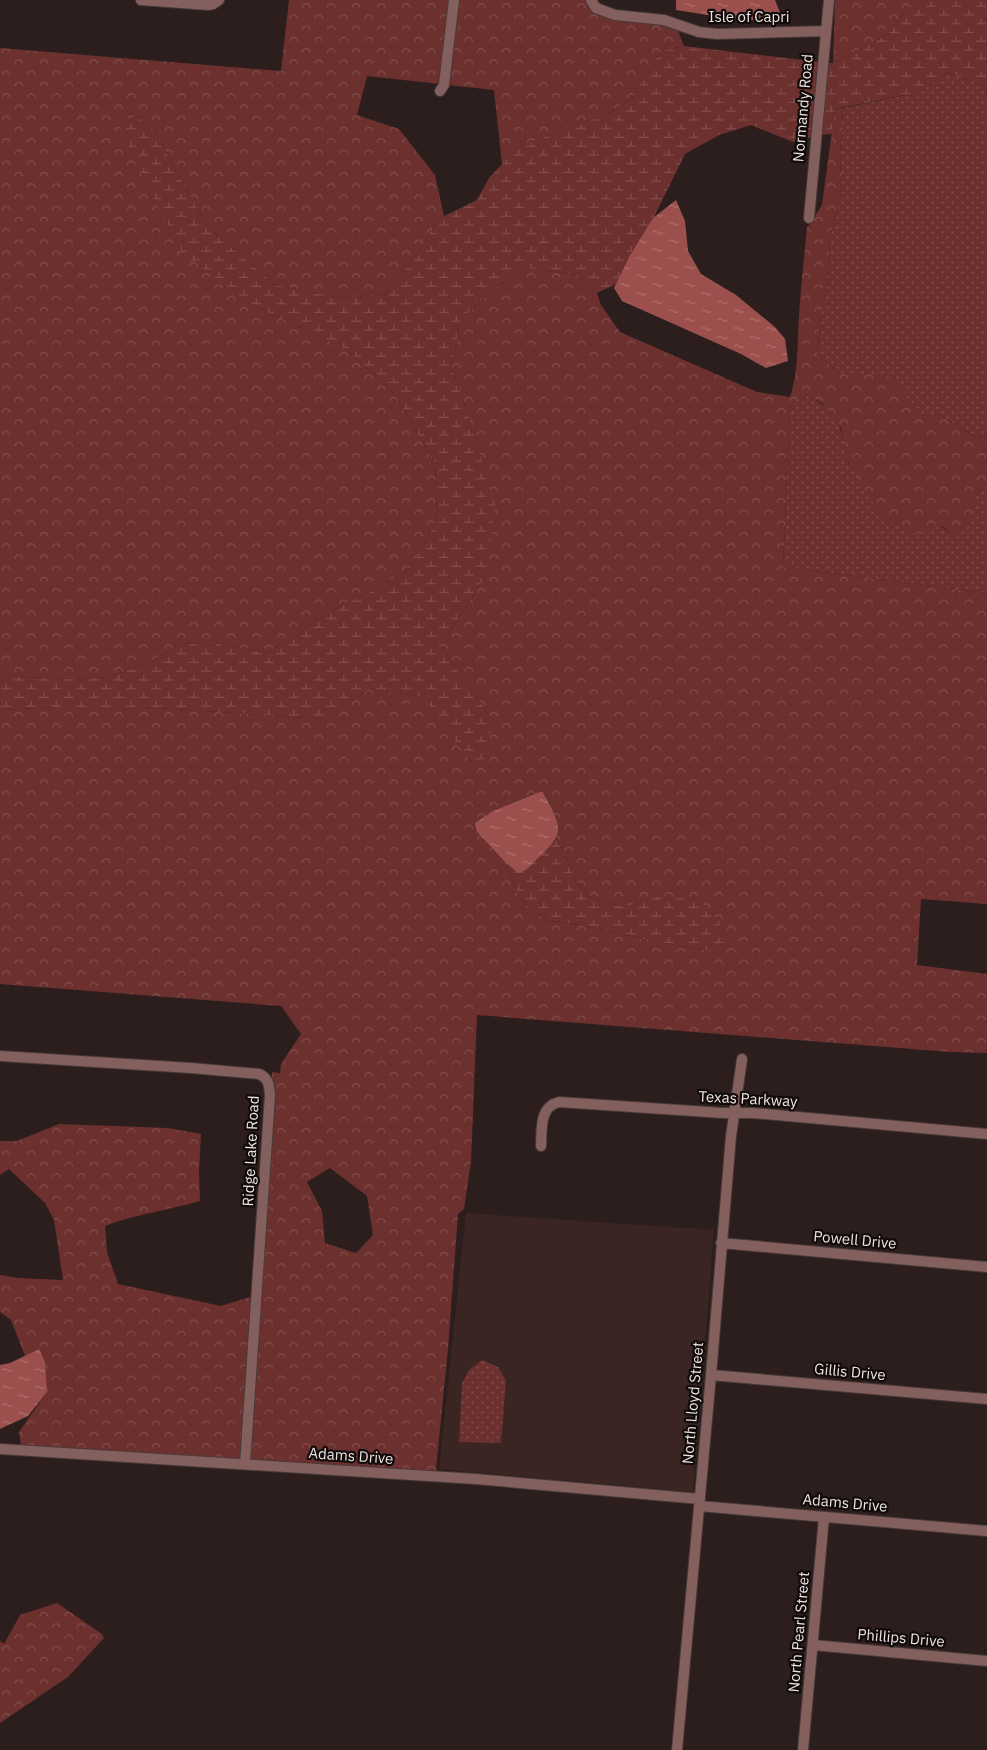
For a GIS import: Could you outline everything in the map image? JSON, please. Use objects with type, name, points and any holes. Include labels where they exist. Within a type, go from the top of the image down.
[{"type":"street","points":[[141,0],[208,5],[219,0]]},
{"type":"street","points":[[440,91],[443,87],[445,76],[454,0]]},
{"type":"street","name":"Isle of Capri","points":[[591,0],[596,8],[615,15],[664,20],[699,32],[724,34],[826,31]]},
{"type":"street","name":"Normandy Road","points":[[810,218],[828,0]]},
{"type":"street","name":"Ridge Lake Road","points":[[0,1056],[191,1068],[259,1074],[266,1078],[270,1095],[245,1464]]},
{"type":"street","name":"North Lloyd Street","points":[[677,1750],[721,1243],[734,1113],[742,1059]]},
{"type":"street","name":"Texas Parkway","points":[[541,1146],[544,1114],[548,1108],[559,1102],[753,1113],[987,1134]]},
{"type":"street","name":"Powell Drive","points":[[721,1243],[987,1267]]},
{"type":"street","name":"Gillis Drive","points":[[711,1375],[987,1398]]},
{"type":"street","name":"Adams Drive","points":[[0,1449],[508,1482],[824,1517],[987,1531]]},
{"type":"street","name":"North Pearl Street","points":[[803,1750],[824,1517]]},
{"type":"street","name":"Phillips Drive","points":[[813,1645],[987,1661]]},
{"type":"shaded area","points":[[466,1213],[714,1230],[693,1492],[439,1469]]},
{"type":"green space","points":[[289,0],[450,0],[440,84],[367,76],[357,115],[399,129],[435,175],[444,216],[438,219],[418,254],[384,294],[342,298],[276,285],[207,227],[151,125],[136,116],[249,303],[346,349],[396,396],[435,464],[437,517],[428,538],[410,568],[376,589],[322,615],[296,636],[267,653],[240,648],[182,643],[152,661],[111,677],[71,679],[20,677],[0,673],[0,48],[281,71]]},
{"type":"green space","points":[[458,0],[587,0],[614,19],[663,24],[677,28],[684,46],[661,51],[634,96],[608,114],[564,129],[518,148],[502,164],[494,90],[448,85]]},
{"type":"green space","points":[[835,0],[913,0],[887,35],[833,63]]},
{"type":"green space","points":[[913,0],[987,0],[987,91],[984,86],[947,72],[920,92],[835,109],[832,134],[820,135],[826,63],[833,63],[887,35]]},
{"type":"green space","points":[[684,46],[819,62],[812,137],[793,142],[751,125],[719,135],[685,154],[654,217],[629,257],[616,284],[597,293],[578,275],[526,268],[496,287],[460,320],[452,367],[495,505],[487,574],[443,642],[448,658],[492,719],[488,755],[475,767],[423,697],[369,689],[323,719],[142,707],[58,707],[0,710],[0,673],[20,677],[71,679],[111,677],[152,661],[182,643],[240,648],[267,653],[296,636],[322,615],[376,589],[410,568],[428,538],[437,517],[435,464],[396,396],[346,349],[249,303],[184,254],[143,179],[118,122],[136,116],[151,125],[207,227],[276,285],[342,298],[384,294],[418,254],[438,219],[477,200],[489,178],[517,148],[608,114],[634,96],[661,51]]},
{"type":"green space","points":[[947,72],[984,86],[987,91],[987,435],[981,438],[961,429],[940,414],[924,416],[908,399],[860,373],[838,373],[817,353],[829,271],[830,238],[842,189],[840,157],[843,108],[920,92]]},
{"type":"green space","points":[[843,108],[840,157],[842,189],[830,238],[829,271],[817,353],[838,373],[860,373],[894,379],[908,399],[924,416],[940,414],[961,429],[981,438],[987,435],[987,483],[978,492],[970,524],[961,533],[951,533],[942,526],[916,535],[881,517],[849,465],[841,428],[822,403],[806,395],[801,404],[790,411],[783,567],[987,593],[987,904],[921,899],[917,965],[987,974],[987,1053],[951,1052],[477,1015],[471,1162],[464,1209],[458,1214],[448,1349],[436,1469],[439,1473],[249,1460],[272,1072],[280,1073],[281,1064],[301,1034],[281,1006],[0,984],[0,710],[58,707],[142,707],[323,719],[369,689],[424,697],[475,767],[492,719],[448,658],[443,642],[487,574],[471,424],[452,367],[460,320],[496,287],[526,268],[578,275],[597,293],[601,305],[620,332],[757,392],[790,397],[796,367],[807,227],[813,223],[813,219],[822,205],[835,109]],"holes":[[[542,791],[550,803],[558,830],[555,838],[564,852],[576,881],[593,899],[625,907],[658,896],[716,952],[652,941],[577,924],[546,920],[521,900],[503,860],[477,832],[493,811]],[[330,1168],[367,1196],[373,1235],[356,1253],[325,1243],[322,1211],[307,1182]]]},
{"type":"green space","points":[[806,395],[818,401],[826,408],[838,423],[842,432],[849,465],[951,533],[970,523],[979,491],[987,483],[987,593],[783,567],[790,411],[801,404]]},
{"type":"green space","points":[[555,838],[564,852],[576,881],[593,899],[625,907],[658,896],[700,900],[719,921],[726,948],[716,952],[652,941],[577,924],[546,920],[521,900],[503,860],[518,873],[542,854]]},
{"type":"green space","points":[[59,1124],[168,1128],[201,1134],[200,1201],[129,1218],[105,1226],[107,1252],[118,1284],[221,1306],[253,1296],[241,1459],[21,1445],[19,1432],[47,1392],[39,1349],[25,1356],[11,1320],[0,1312],[0,1275],[17,1278],[63,1280],[54,1220],[45,1203],[9,1169],[0,1175],[0,1141],[17,1141]]},
{"type":"green space","points":[[482,1360],[498,1367],[506,1381],[501,1443],[459,1442],[462,1383],[469,1370]]},
{"type":"green space","points":[[57,1603],[102,1634],[104,1638],[68,1677],[0,1723],[0,1641],[4,1644],[20,1615]]},
{"type":"water","points":[[676,0],[775,0],[781,15],[774,22],[727,18],[676,10]]},
{"type":"water","points":[[676,200],[685,221],[688,251],[701,274],[736,295],[775,327],[785,339],[788,361],[766,368],[741,354],[622,301],[614,288],[629,257],[653,218]]},
{"type":"water","points":[[542,791],[555,816],[558,826],[557,835],[530,866],[518,873],[477,832],[475,823],[493,811]]},
{"type":"water","points":[[39,1349],[45,1362],[47,1392],[28,1416],[0,1429],[0,1365],[10,1363]]}]
